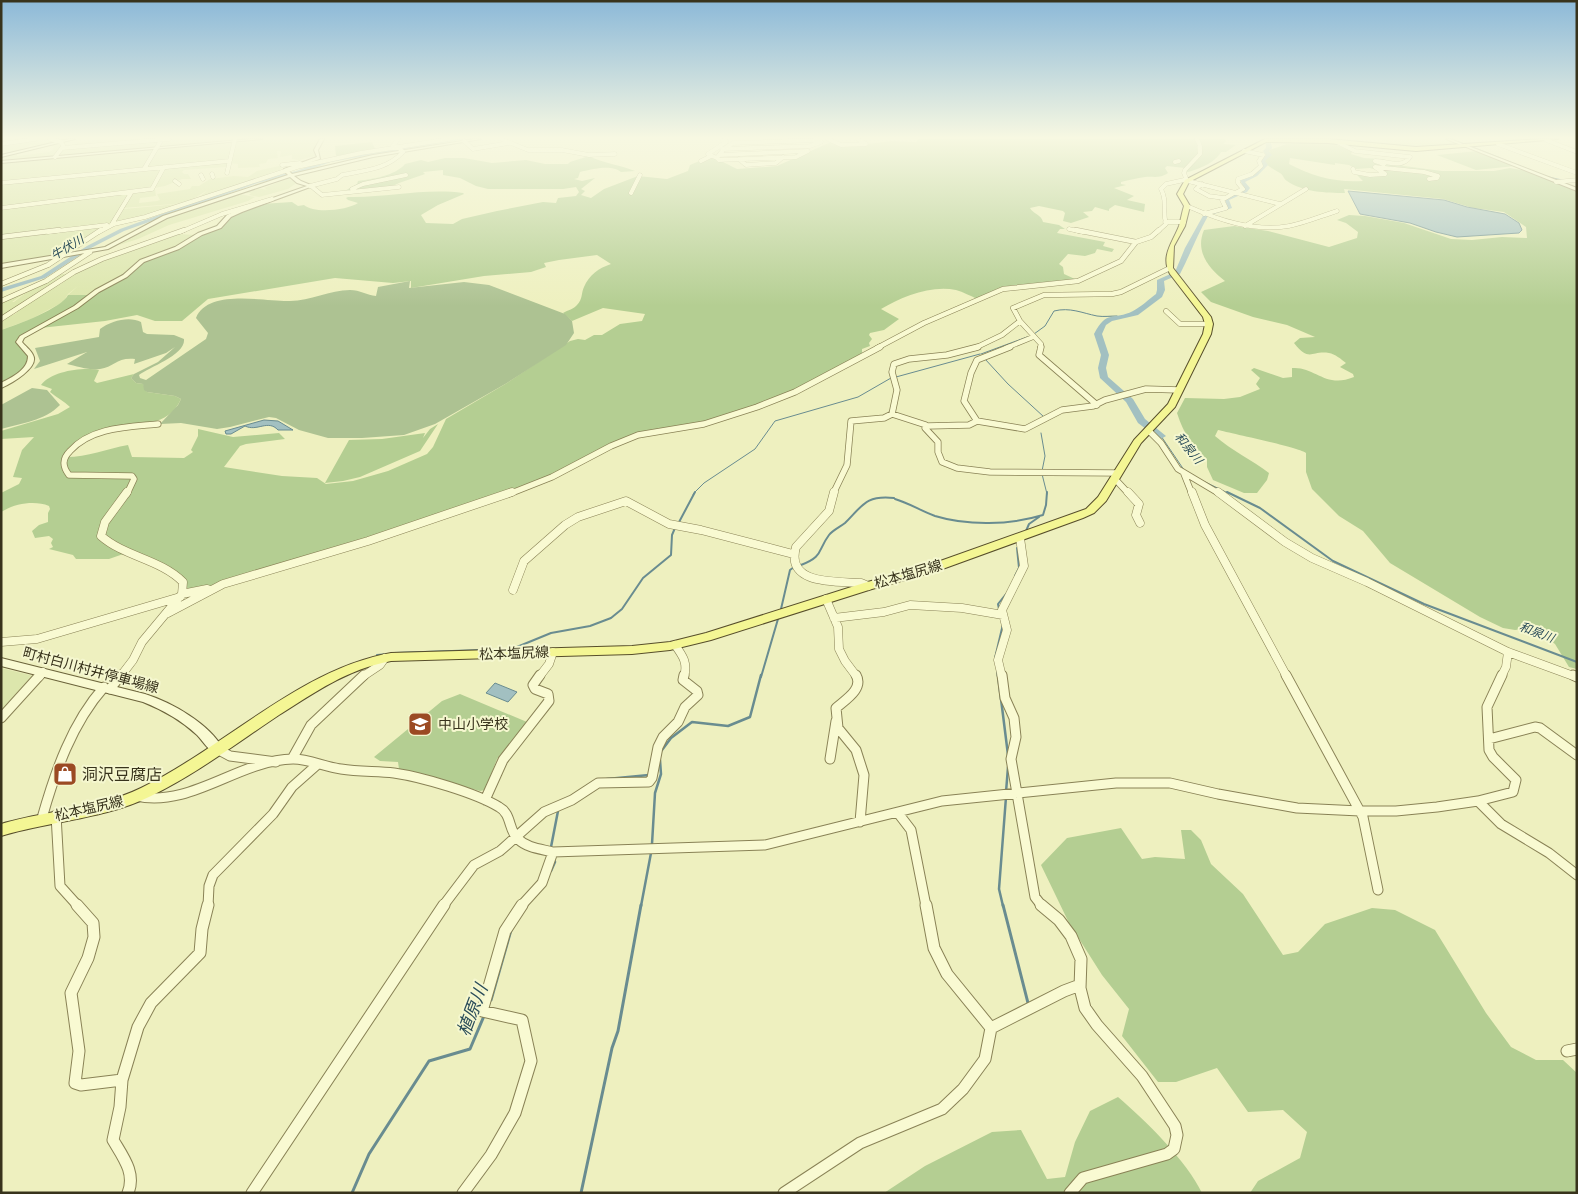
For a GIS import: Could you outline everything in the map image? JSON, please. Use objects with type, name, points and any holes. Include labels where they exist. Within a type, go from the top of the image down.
[{"type":"main road","points":[[1180,195],[1187,206],[1184,222],[1172,242],[1172,273],[1207,317],[1209,324]]},
{"type":"main road","name":"松本塩尻線","points":[[1,830],[42,818],[102,807],[136,796],[164,782],[339,672],[360,663],[385,658],[640,650],[675,645],[933,568],[1090,511],[1102,499],[1137,442],[1172,405],[1207,334],[1209,324]]},
{"type":"main road","name":"町村白川村井停車場線","points":[[1,662],[107,688],[164,705],[186,718],[217,749]]},
{"type":"street","points":[[1,208],[116,195]]},
{"type":"street","points":[[1,284],[32,273],[64,256],[113,224],[130,195]]},
{"type":"street","points":[[1,237],[113,224],[145,217],[218,195]]},
{"type":"street","points":[[1,266],[89,252],[118,243],[140,229],[165,217],[228,195]]},
{"type":"street","points":[[1,386],[21,374],[31,362],[31,356],[19,342],[22,337],[76,307],[97,290],[124,276],[142,261],[177,248],[200,234],[219,227],[229,216],[285,195]]},
{"type":"street","points":[[1,642],[37,640],[93,621],[368,542],[500,498],[552,477],[611,446],[638,436],[726,419],[795,392],[924,323],[1003,289],[1013,286],[1064,284],[1083,279],[1121,261],[1136,242],[1155,234],[1166,224],[1163,214],[1166,198],[1164,195]]},
{"type":"street","points":[[1207,195],[1224,198],[1231,195]]},
{"type":"street","points":[[1241,195],[1280,204]]},
{"type":"street","points":[[1245,226],[1296,195]]},
{"type":"street","points":[[1,320],[74,272],[112,255],[190,228],[239,208],[276,198]]},
{"type":"street","points":[[1205,215],[1226,208],[1222,200],[1224,198]]},
{"type":"street","points":[[1187,206],[1214,218],[1245,226],[1259,227],[1289,226],[1337,211]]},
{"type":"street","points":[[1165,222],[1184,222]]},
{"type":"street","points":[[180,235],[190,228]]},
{"type":"street","points":[[1069,229],[1136,242]]},
{"type":"street","points":[[1,301],[27,291],[89,252]]},
{"type":"street","points":[[58,273],[74,272]]},
{"type":"street","points":[[1097,405],[1039,354],[1041,344],[1031,336],[1030,330],[1020,321],[1012,308],[1044,295],[1112,294],[1172,273]]},
{"type":"street","points":[[1041,285],[1044,295]]},
{"type":"street","points":[[1169,312],[1180,324],[1209,324]]},
{"type":"street","points":[[892,414],[897,390],[892,371],[894,364],[908,358],[950,354],[993,342],[1008,333],[1020,321]]},
{"type":"street","points":[[977,421],[964,401],[976,360],[1031,336]]},
{"type":"street","points":[[885,344],[908,338]]},
{"type":"street","points":[[868,586],[862,583],[811,580],[806,577],[798,566],[793,554],[796,547],[829,511],[834,491],[847,465],[851,421],[884,418],[892,414],[927,426],[969,425],[977,421],[1025,429],[1062,410],[1097,405],[1146,389],[1179,390]]},
{"type":"street","points":[[42,818],[49,793],[77,728],[91,701],[107,688],[133,660],[142,642],[181,596],[183,582],[179,577],[167,570],[137,559],[107,543],[101,536],[101,529],[106,521],[119,507],[132,487],[134,480],[132,476],[69,475],[64,470],[63,463],[68,452],[74,446],[91,436],[109,430],[158,424]]},
{"type":"street","points":[[927,426],[926,428],[938,442],[939,456],[942,462],[957,468],[990,472],[1116,476],[1131,499],[1139,504],[1136,515],[1140,523]]},
{"type":"street","points":[[1150,429],[1162,443],[1174,465],[1184,474],[1224,496],[1285,542],[1312,558],[1368,582],[1508,652],[1577,677]]},
{"type":"street","points":[[1184,474],[1205,525],[1363,817],[1378,890]]},
{"type":"street","points":[[513,590],[524,561],[565,525],[578,517],[626,501],[674,526],[701,530],[793,554]]},
{"type":"street","points":[[1020,538],[1024,566],[1002,610],[1007,630],[998,660],[1005,698],[1014,718],[1016,737],[1011,759],[1036,897],[1044,909],[1059,920],[1071,936],[1080,959],[1080,985],[1086,1008],[1097,1025],[1142,1076],[1175,1126],[1177,1135],[1174,1149],[1167,1154],[1083,1178],[1070,1193]]},
{"type":"street","points":[[168,613],[223,584]]},
{"type":"street","points":[[826,599],[840,635],[839,649],[845,661],[858,678],[858,685],[855,691],[836,708],[836,721],[830,759]]},
{"type":"street","points":[[834,618],[884,612],[910,605],[962,608],[1003,615]]},
{"type":"street","points":[[252,1193],[438,913],[469,870],[474,865],[500,851],[544,812],[572,800],[598,783],[649,782],[652,778],[658,747],[663,737],[678,722],[686,707],[698,695],[697,691],[683,680],[686,669],[685,660],[675,645]]},
{"type":"street","points":[[485,800],[503,760],[549,701],[548,694],[535,689],[533,686],[549,664],[553,652]]},
{"type":"street","points":[[136,796],[144,800],[178,796],[221,778],[292,759],[343,770],[393,773],[485,800],[506,812],[515,837],[522,843],[553,852],[766,845],[942,801],[1116,783],[1170,783],[1218,794],[1297,808],[1396,811],[1478,801],[1513,792],[1516,780],[1488,750],[1487,707],[1506,667],[1508,652]]},
{"type":"street","points":[[292,759],[312,725],[358,680],[380,665],[385,658]]},
{"type":"street","points":[[1,718],[43,672]]},
{"type":"street","points":[[836,721],[838,728],[856,750],[864,775],[860,822]]},
{"type":"street","points":[[1489,739],[1535,727],[1540,728],[1577,756]]},
{"type":"street","points":[[217,749],[228,755],[267,758],[276,762]]},
{"type":"street","points":[[128,1193],[133,1176],[113,1140],[120,1107],[122,1080],[138,1027],[151,1003],[200,953],[202,929],[208,910],[209,886],[213,875],[273,814],[292,787],[318,764]]},
{"type":"street","points":[[1478,801],[1501,824],[1549,853],[1577,875]]},
{"type":"street","points":[[784,1193],[860,1143],[942,1109],[963,1089],[985,1059],[991,1028],[948,974],[934,948],[911,830],[898,812]]},
{"type":"street","points":[[56,815],[60,886],[93,923],[94,937],[88,958],[71,993],[79,1050],[75,1083],[81,1086],[122,1080]]},
{"type":"street","points":[[463,1193],[491,1155],[515,1113],[528,1076],[531,1061],[522,1020],[482,1011],[505,931],[517,911],[542,882],[553,852]]},
{"type":"street","points":[[991,1028],[1064,991],[1080,985]]},
{"type":"green space","points":[[1,195],[117,195],[1,208]]},
{"type":"green space","points":[[129,195],[111,223],[108,224],[1,236],[1,209]]},
{"type":"green space","points":[[131,195],[156,195],[140,198],[139,203],[160,200],[157,195],[200,195],[186,203],[123,208]]},
{"type":"green space","points":[[202,195],[211,195],[195,200]]},
{"type":"green space","points":[[237,195],[255,197],[248,201],[169,225],[119,245],[165,219]]},
{"type":"green space","points":[[249,195],[267,195],[259,197]]},
{"type":"green space","points":[[462,195],[421,215],[426,223],[453,224],[462,219],[497,211],[543,202],[556,203],[558,198],[581,195],[591,198],[596,195],[1131,195],[1134,196],[1127,200],[1145,204],[1144,212],[1115,205],[1109,211],[1095,207],[1092,211],[1083,212],[1089,217],[1071,223],[1063,221],[1065,213],[1063,211],[1039,206],[1030,208],[1041,217],[1043,222],[1059,225],[1065,229],[1060,229],[1057,233],[1105,242],[1103,246],[1114,249],[1112,252],[1097,249],[1095,253],[1085,256],[1068,254],[1059,264],[1063,267],[1064,274],[1077,280],[1009,286],[977,299],[956,290],[946,289],[936,289],[907,296],[881,309],[899,319],[884,330],[870,333],[869,335],[872,339],[869,343],[870,346],[862,349],[862,354],[792,391],[709,422],[643,432],[553,475],[492,499],[228,582],[187,590],[182,576],[170,568],[129,552],[109,559],[76,559],[73,555],[49,549],[53,547],[51,543],[53,539],[49,536],[35,538],[32,531],[39,525],[48,522],[49,506],[37,503],[24,504],[1,512],[1,493],[19,484],[22,478],[13,477],[22,450],[34,437],[1,439],[1,431],[58,414],[70,407],[50,392],[52,389],[41,385],[52,376],[60,373],[84,369],[99,370],[94,381],[97,383],[134,374],[131,378],[136,383],[143,384],[147,392],[175,396],[181,399],[168,415],[160,419],[106,431],[72,447],[63,457],[87,455],[128,445],[132,457],[184,458],[193,452],[191,450],[198,436],[198,429],[233,437],[279,433],[285,439],[240,446],[224,467],[282,476],[317,478],[326,484],[353,481],[388,471],[427,454],[433,447],[446,419],[507,383],[570,341],[585,340],[594,335],[602,335],[620,324],[642,321],[645,314],[603,308],[572,321],[563,313],[574,308],[579,303],[584,287],[592,276],[611,264],[597,255],[544,263],[546,267],[531,272],[484,276],[411,288],[411,281],[393,283],[335,278],[208,299],[182,321],[155,321],[137,315],[105,321],[40,328],[138,264],[217,229],[236,213],[261,204],[292,202],[298,206],[304,205],[309,208],[331,210],[347,208],[358,203],[348,200],[346,198],[348,197]]},
{"type":"green space","points":[[1401,195],[1577,195],[1577,669],[1569,667],[1555,644],[1533,628],[1515,630],[1503,628],[1480,617],[1390,563],[1363,531],[1339,516],[1312,489],[1306,472],[1306,453],[1279,444],[1218,430],[1215,436],[1269,473],[1267,480],[1257,493],[1244,493],[1213,480],[1207,467],[1207,459],[1185,433],[1177,413],[1185,398],[1224,399],[1240,397],[1260,389],[1256,384],[1260,378],[1251,370],[1254,368],[1283,378],[1292,377],[1292,368],[1307,370],[1328,379],[1344,380],[1354,377],[1353,374],[1340,367],[1346,363],[1336,356],[1329,353],[1307,354],[1294,343],[1300,338],[1315,337],[1287,325],[1253,317],[1211,302],[1201,292],[1225,281],[1213,271],[1202,252],[1201,245],[1204,230],[1234,226],[1268,231],[1329,247],[1357,238],[1358,232],[1346,223],[1337,220],[1349,215],[1404,223],[1451,239],[1527,238],[1526,227],[1504,212],[1473,208],[1443,199]]},
{"type":"green space","points":[[178,204],[154,213],[114,223],[124,209]]},
{"type":"green space","points":[[110,226],[64,255],[1,265],[1,237]]},
{"type":"green space","points":[[179,234],[195,235],[184,243],[136,264],[124,275],[89,295],[68,295],[78,286],[68,294],[63,302],[31,319],[1,330],[1,320],[15,314],[40,294],[61,284],[75,273],[95,263]]},
{"type":"green space","points":[[58,274],[71,274],[1,319],[1,302],[25,293],[12,302],[14,302]]},
{"type":"green space","points":[[410,281],[409,288],[464,282],[489,285],[565,314],[572,321],[574,333],[566,345],[507,383],[435,424],[404,435],[362,438],[328,438],[299,430],[276,418],[269,417],[217,429],[181,423],[160,424],[178,405],[181,399],[175,396],[147,392],[144,390],[143,384],[136,383],[131,378],[134,374],[158,362],[175,347],[166,353],[134,364],[135,359],[124,359],[105,368],[96,369],[67,364],[87,352],[34,369],[40,361],[35,348],[99,337],[100,329],[104,326],[120,320],[131,319],[141,322],[143,332],[147,334],[174,335],[184,339],[183,345],[173,355],[139,375],[140,378],[146,380],[206,339],[208,333],[196,318],[202,309],[212,303],[238,299],[298,301],[342,290],[357,291],[376,296],[378,287]]},
{"type":"green space","points":[[68,295],[89,295],[75,306],[18,338],[16,342],[28,356],[29,361],[20,373],[1,385],[1,330],[48,310],[64,300]]},
{"type":"green space","points":[[32,388],[47,390],[60,405],[40,418],[1,429],[1,405]]},
{"type":"green space","points":[[438,424],[420,451],[360,477],[325,483],[349,440],[382,439],[425,433],[423,438],[430,429]]},
{"type":"green space","points":[[1,668],[34,676],[1,715]]},
{"type":"green space","points":[[460,694],[527,722],[497,759],[485,790],[480,791],[399,769],[398,762],[380,761],[374,757],[442,701]]},
{"type":"green space","points":[[1121,828],[1142,859],[1155,857],[1185,859],[1181,830],[1191,830],[1201,840],[1211,864],[1243,894],[1283,955],[1298,952],[1325,924],[1372,908],[1395,910],[1435,930],[1486,1013],[1511,1047],[1536,1060],[1563,1060],[1577,1073],[1577,1193],[1250,1193],[1258,1181],[1300,1158],[1307,1132],[1283,1110],[1248,1112],[1217,1068],[1176,1082],[1158,1082],[1122,1036],[1129,1009],[1102,975],[1069,923],[1041,865],[1067,838]]},
{"type":"green space","points":[[1118,1097],[1176,1155],[1202,1193],[884,1193],[925,1166],[992,1132],[1021,1130],[1047,1179],[1065,1177],[1075,1142],[1090,1111]]},
{"type":"water","points":[[1350,195],[1388,195],[1444,200],[1467,207],[1505,214],[1519,223],[1522,230],[1519,233],[1457,237],[1410,223],[1360,214]]},
{"type":"water","points":[[264,420],[278,421],[293,430],[278,430],[266,425],[254,428],[245,426],[231,434],[226,434],[225,431]]},
{"type":"water","points":[[495,683],[517,692],[508,702],[486,693]]},
{"type":"waterway","name":"牛伏川","points":[[1,290],[43,277],[89,247],[122,230],[220,195]]},
{"type":"waterway","name":"和泉川","points":[[1161,436],[1141,421],[1130,401],[1104,378],[1102,368],[1105,355],[1098,334],[1103,324],[1109,319],[1135,313],[1159,295],[1161,290],[1160,280],[1178,273],[1188,248],[1206,215],[1230,207],[1226,199],[1236,195]]},
{"type":"waterway","points":[[1034,334],[1045,326],[1054,311],[1071,310],[1097,316],[1117,316]]},
{"type":"waterway","points":[[981,354],[1027,337]]},
{"type":"waterway","points":[[896,377],[980,354]]},
{"type":"waterway","points":[[985,359],[1008,384],[1044,417]]},
{"type":"waterway","points":[[695,492],[704,483],[755,449],[775,421],[858,397],[891,378]]},
{"type":"waterway","points":[[1041,433],[1045,456],[1042,471]]},
{"type":"waterway","name":"和泉川","points":[[1161,436],[1184,470]]},
{"type":"waterway","points":[[1042,474],[1047,494]]},
{"type":"waterway","name":"和泉川","points":[[1205,482],[1230,494]]},
{"type":"waterway","points":[[678,524],[695,492]]},
{"type":"waterway","name":"和泉川","points":[[1227,492],[1260,508],[1333,561],[1424,604],[1577,662]]},
{"type":"waterway","points":[[895,499],[935,516],[975,523],[989,523],[1017,521],[1043,515],[1047,494]]},
{"type":"waterway","points":[[801,565],[817,556],[831,533],[845,523],[861,506],[877,498],[894,498]]},
{"type":"waterway","points":[[1026,531],[1029,524],[1039,517]]},
{"type":"waterway","points":[[394,653],[512,649],[551,633],[590,626],[611,618],[622,609],[643,578],[671,555],[672,535],[675,528]]},
{"type":"waterway","points":[[1015,576],[1019,568],[1017,548]]},
{"type":"waterway","points":[[781,609],[790,570],[794,567]]},
{"type":"waterway","points":[[999,609],[998,604],[1006,594]]},
{"type":"waterway","points":[[761,677],[778,619]]},
{"type":"waterway","points":[[995,658],[1003,624]]},
{"type":"waterway","points":[[377,655],[389,654]]},
{"type":"waterway","points":[[997,670],[998,677]]},
{"type":"waterway","points":[[662,750],[671,738],[692,722],[728,726],[750,717],[761,675]]},
{"type":"waterway","points":[[998,675],[1008,755]]},
{"type":"waterway","points":[[652,844],[655,793],[661,774],[660,760]]},
{"type":"waterway","points":[[1006,792],[1008,767]]},
{"type":"waterway","name":"植原川","points":[[607,779],[649,775]]},
{"type":"waterway","points":[[1003,906],[999,889],[1006,797]]},
{"type":"waterway","name":"植原川","points":[[551,847],[558,811]]},
{"type":"waterway","points":[[641,906],[651,853]]},
{"type":"waterway","name":"植原川","points":[[551,871],[555,862],[554,859]]},
{"type":"waterway","points":[[581,1193],[612,1048],[618,1031],[641,905]]},
{"type":"waterway","points":[[1003,905],[1028,1003]]},
{"type":"waterway","name":"植原川","points":[[491,1000],[511,930]]},
{"type":"waterway","name":"植原川","points":[[352,1193],[369,1154],[429,1061],[470,1049],[484,1016]]},
{"type":"place","name":"中山小学校","points":[[420,724]]},
{"type":"place","name":"洞沢豆腐店","points":[[65,774]]}]
